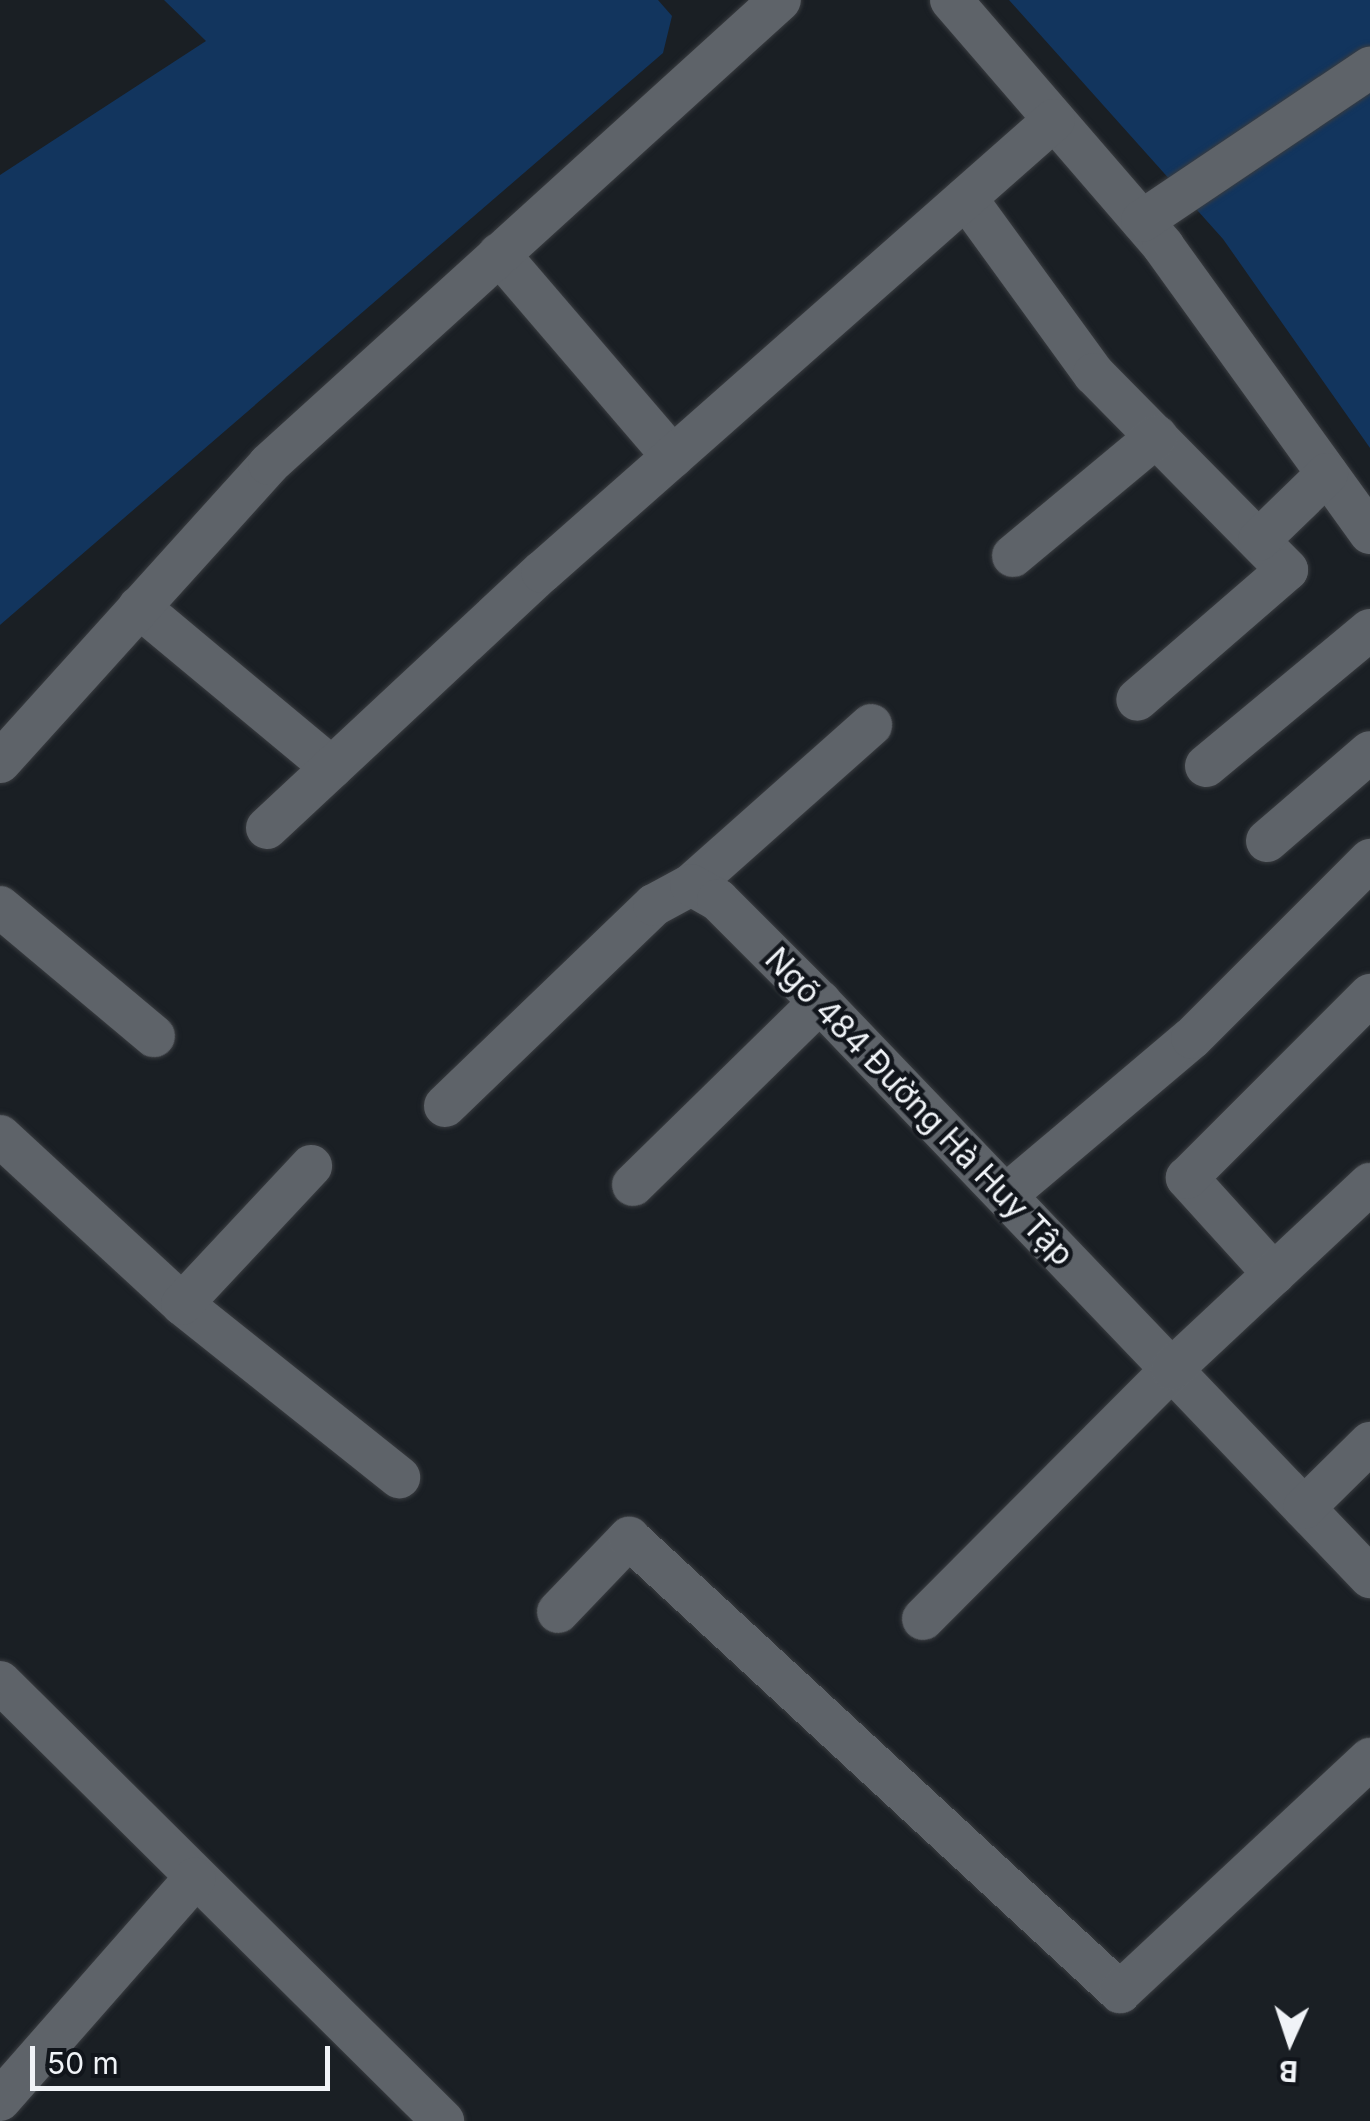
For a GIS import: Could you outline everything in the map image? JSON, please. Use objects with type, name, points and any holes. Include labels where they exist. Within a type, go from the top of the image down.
[{"type":"street","points":[[0,762],[269,464],[780,0]]},
{"type":"street","points":[[952,0],[1142,221],[1370,533]]},
{"type":"street","points":[[1142,221],[1370,68]]},
{"type":"street","points":[[266,828],[673,457],[1054,120]]},
{"type":"street","points":[[966,198],[1094,374],[1287,570],[1136,700]]},
{"type":"street","points":[[499,254],[673,457]]},
{"type":"street","points":[[1014,556],[1157,436]]},
{"type":"street","points":[[1259,540],[1327,474]]},
{"type":"street","points":[[139,607],[332,768]]},
{"type":"street","points":[[1206,766],[1370,630]]},
{"type":"street","points":[[445,1106],[654,905],[692,885],[871,724]]},
{"type":"street","points":[[1267,841],[1370,752]]},
{"type":"street","points":[[1006,1196],[1192,1038],[1370,860]]},
{"type":"street","name":"Ngõ 484 Đường Hà Huy Tập","points":[[692,885],[718,900],[820,1002],[1370,1577]]},
{"type":"street","points":[[0,907],[154,1036]]},
{"type":"street","points":[[1274,1274],[1186,1178],[1370,995]]},
{"type":"street","points":[[632,1185],[820,1002]]},
{"type":"street","points":[[0,1136],[182,1304],[399,1477]]},
{"type":"street","points":[[182,1304],[312,1166]]},
{"type":"street","points":[[923,1619],[1172,1370],[1370,1184]]},
{"type":"street","points":[[1304,1508],[1370,1443]]},
{"type":"street","points":[[558,1612],[629,1538],[1120,1992],[1370,1759]]},
{"type":"street","points":[[0,1682],[444,2121]]},
{"type":"street","points":[[0,2100],[195,1878]]},
{"type":"shaded area","points":[[164,0],[658,0],[672,16],[663,53],[0,625],[0,175],[206,41]]},
{"type":"shaded area","points":[[1009,0],[1370,0],[1370,448],[1223,239]]}]
